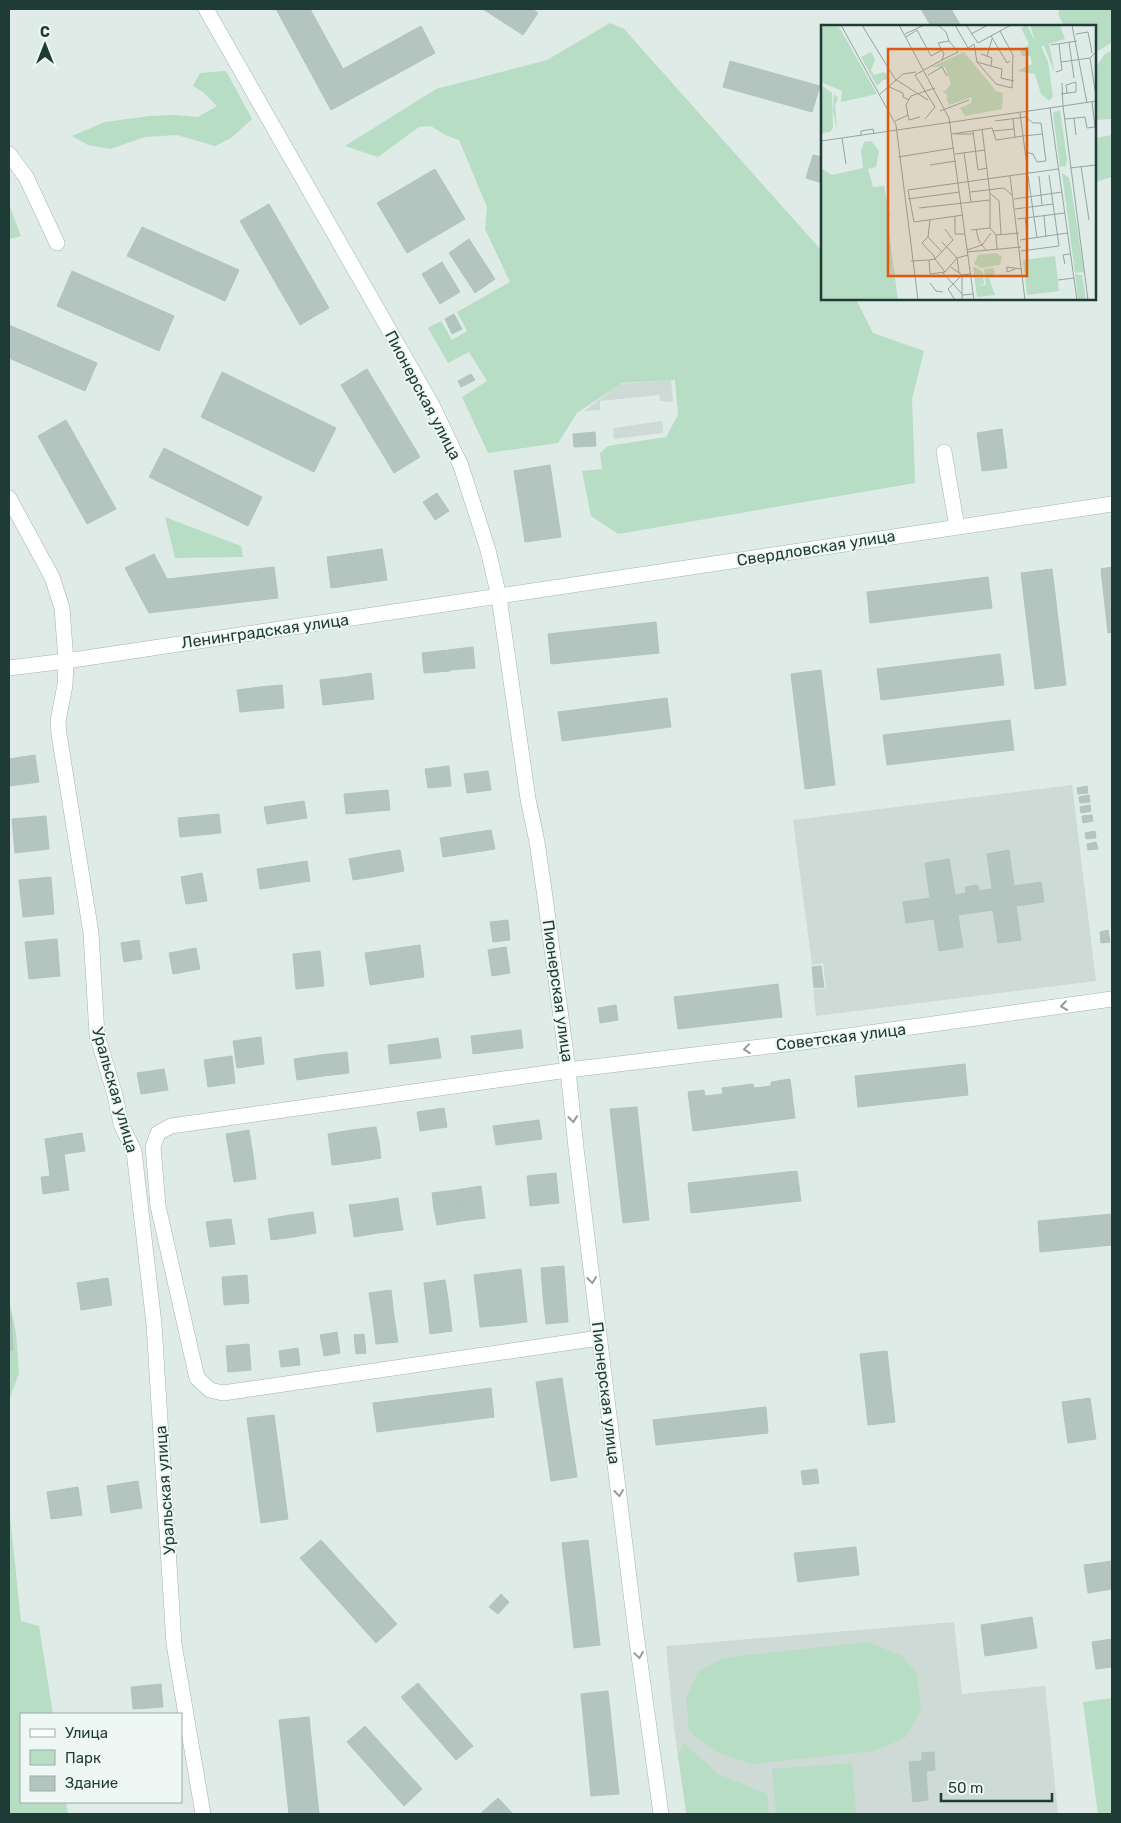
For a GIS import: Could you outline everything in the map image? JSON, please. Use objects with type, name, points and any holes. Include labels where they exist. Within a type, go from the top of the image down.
[{"type":"street","name":"Пионерская улица","points":[[206,9],[432,405],[457,457],[488,550],[499,597],[528,798],[538,851],[568,1070],[636,1634],[662,1814]]},
{"type":"street","points":[[9,154],[26,177],[57,243]]},
{"type":"street","points":[[944,452],[957,527]]},
{"type":"street","name":"Уральская улица","points":[[9,498],[52,577],[62,608],[66,661],[65,685],[58,721],[58,734],[91,933],[96,1035],[115,1095],[121,1124],[134,1151],[154,1324],[174,1644],[202,1814]]},
{"type":"street","name":"Свердловская улица","points":[[521,594],[1112,504]]},
{"type":"street","name":"Ленинградская улица","points":[[9,668],[521,594]]},
{"type":"street","name":"Советская улица","points":[[152,1147],[158,1133],[171,1126],[568,1070],[811,1041],[1112,999]]},
{"type":"street","points":[[134,1151],[141,1152],[152,1147],[158,1206],[197,1378],[210,1390],[223,1393],[232,1392],[599,1338]]},
{"type":"shaded area","points":[[671,380],[673,402],[660,401],[659,395],[600,401],[600,410],[584,411],[620,384]]},
{"type":"shaded area","points":[[662,421],[663,433],[614,439],[613,428]]},
{"type":"shaded area","points":[[1072,785],[1096,981],[816,1016],[813,990],[826,988],[823,963],[812,965],[793,820]]},
{"type":"shaded area","points":[[954,1622],[962,1694],[1045,1686],[1058,1814],[686,1814],[674,1728],[666,1646]]},
{"type":"green space","points":[[1060,9],[1112,9],[1112,42],[1096,52],[1096,25],[1064,25],[1058,14]]},
{"type":"green space","points":[[610,23],[624,29],[821,250],[821,300],[856,300],[873,333],[924,351],[912,399],[915,483],[618,534],[591,516],[582,471],[602,469],[600,453],[608,446],[666,437],[678,415],[675,380],[622,383],[577,413],[558,443],[488,453],[462,397],[487,381],[469,352],[448,363],[428,328],[441,321],[452,340],[467,331],[457,312],[510,282],[485,229],[487,207],[459,140],[445,135],[431,126],[419,127],[378,157],[345,146],[436,89],[547,60]]},
{"type":"green space","points":[[1112,50],[1112,119],[1096,120],[1096,67],[1105,54]]},
{"type":"green space","points":[[226,71],[252,119],[231,138],[215,146],[177,135],[145,137],[110,149],[88,145],[72,136],[105,122],[150,116],[198,117],[217,106],[203,92],[193,86],[200,73]]},
{"type":"green space","points":[[1112,135],[1112,177],[1096,182],[1096,138]]},
{"type":"green space","points":[[9,205],[21,236],[9,239]]},
{"type":"green space","points":[[165,517],[241,546],[243,557],[175,558]]},
{"type":"green space","points":[[9,1299],[16,1333],[19,1373],[9,1400]]},
{"type":"green space","points":[[9,1507],[21,1621],[39,1626],[53,1713],[20,1713],[20,1803],[66,1803],[68,1814],[9,1814]]},
{"type":"green space","points":[[868,1642],[902,1656],[917,1674],[921,1710],[905,1738],[874,1751],[751,1764],[714,1751],[689,1731],[686,1698],[698,1672],[723,1658]]},
{"type":"green space","points":[[1112,1698],[1112,1814],[1098,1814],[1083,1702]]},
{"type":"green space","points":[[684,1743],[718,1774],[767,1794],[769,1814],[687,1814],[678,1755]]},
{"type":"green space","points":[[852,1763],[856,1814],[776,1814],[772,1769]]},
{"type":"building","points":[[276,9],[310,9],[343,69],[421,26],[435,53],[331,110]]},
{"type":"building","points":[[483,9],[532,9],[538,13],[523,35]]},
{"type":"building","points":[[921,9],[951,9],[960,25],[930,25]]},
{"type":"building","points":[[730,61],[820,86],[812,112],[723,87]]},
{"type":"building","points":[[813,155],[821,157],[821,183],[806,178]]},
{"type":"building","points":[[435,169],[465,219],[407,253],[377,203]]},
{"type":"building","points":[[269,204],[329,308],[300,325],[240,221]]},
{"type":"building","points":[[142,227],[239,270],[225,301],[127,256]]},
{"type":"building","points":[[469,239],[495,279],[475,293],[449,253]]},
{"type":"building","points":[[442,262],[460,292],[440,304],[422,274]]},
{"type":"building","points":[[72,271],[174,316],[159,351],[57,306]]},
{"type":"building","points":[[454,314],[462,329],[452,334],[445,319]]},
{"type":"building","points":[[9,325],[97,363],[85,391],[9,358]]},
{"type":"building","points":[[367,369],[420,457],[394,473],[341,385]]},
{"type":"building","points":[[222,372],[336,428],[314,472],[201,417]]},
{"type":"building","points":[[471,374],[475,380],[461,387],[458,381]]},
{"type":"building","points":[[66,420],[116,509],[87,524],[38,436]]},
{"type":"building","points":[[1002,429],[1007,468],[982,471],[977,433]]},
{"type":"building","points":[[595,432],[596,446],[574,447],[573,434]]},
{"type":"building","points":[[164,448],[262,497],[248,526],[149,477]]},
{"type":"building","points":[[550,465],[561,537],[525,542],[514,471]]},
{"type":"building","points":[[437,493],[449,511],[435,520],[423,502]]},
{"type":"building","points":[[382,549],[387,580],[331,588],[327,557]]},
{"type":"building","points":[[154,554],[167,579],[274,567],[278,598],[149,613],[125,568]]},
{"type":"building","points":[[1112,567],[1112,632],[1108,633],[1101,569]]},
{"type":"building","points":[[1052,569],[1066,685],[1035,689],[1021,573]]},
{"type":"building","points":[[988,577],[992,608],[870,623],[867,592]]},
{"type":"building","points":[[656,622],[659,653],[551,664],[548,634]]},
{"type":"building","points":[[473,647],[475,668],[450,670],[448,650]]},
{"type":"building","points":[[447,650],[450,671],[424,673],[422,653]]},
{"type":"building","points":[[1000,654],[1004,685],[881,700],[877,669]]},
{"type":"building","points":[[821,670],[835,785],[805,789],[791,674]]},
{"type":"building","points":[[371,673],[374,699],[349,702],[346,677]]},
{"type":"building","points":[[345,677],[349,702],[323,705],[320,680]]},
{"type":"building","points":[[282,685],[284,708],[262,710],[260,687]]},
{"type":"building","points":[[260,687],[262,710],[240,712],[237,690]]},
{"type":"building","points":[[667,698],[671,727],[562,741],[558,712]]},
{"type":"building","points":[[1010,720],[1014,750],[887,765],[883,735]]},
{"type":"building","points":[[35,755],[39,782],[9,786],[9,759]]},
{"type":"building","points":[[449,766],[451,786],[428,788],[425,769]]},
{"type":"building","points":[[488,771],[491,790],[467,793],[464,774]]},
{"type":"building","points":[[1087,786],[1088,793],[1078,794],[1077,788]]},
{"type":"building","points":[[388,790],[390,810],[368,812],[366,792]]},
{"type":"building","points":[[366,792],[368,812],[346,814],[344,794]]},
{"type":"building","points":[[1089,795],[1090,802],[1080,803],[1079,797]]},
{"type":"building","points":[[304,801],[307,818],[287,821],[284,804]]},
{"type":"building","points":[[284,804],[287,821],[267,824],[264,807]]},
{"type":"building","points":[[1090,805],[1091,811],[1081,813],[1080,807]]},
{"type":"building","points":[[219,814],[221,833],[200,835],[199,816]]},
{"type":"building","points":[[1092,815],[1093,821],[1083,823],[1082,816]]},
{"type":"building","points":[[46,816],[49,849],[15,853],[12,819]]},
{"type":"building","points":[[199,816],[200,835],[180,837],[178,818]]},
{"type":"building","points":[[491,830],[495,849],[469,853],[465,834]]},
{"type":"building","points":[[1095,831],[1096,838],[1086,839],[1085,833]]},
{"type":"building","points":[[465,834],[469,853],[443,857],[440,838]]},
{"type":"building","points":[[1096,842],[1098,849],[1088,850],[1087,844]]},
{"type":"building","points":[[400,850],[404,871],[378,876],[375,854]]},
{"type":"building","points":[[1009,850],[1014,886],[1041,882],[1044,902],[1016,906],[1021,940],[998,943],[993,910],[958,915],[963,947],[939,951],[934,919],[906,923],[903,902],[930,898],[925,863],[949,859],[955,895],[966,893],[965,887],[978,885],[979,891],[992,889],[987,854]]},
{"type":"building","points":[[375,854],[378,876],[353,880],[349,859]]},
{"type":"building","points":[[307,861],[310,881],[285,885],[282,865]]},
{"type":"building","points":[[282,865],[285,885],[260,889],[257,869]]},
{"type":"building","points":[[202,873],[207,901],[186,904],[181,877]]},
{"type":"building","points":[[51,877],[54,914],[23,917],[19,880]]},
{"type":"building","points":[[508,920],[510,940],[493,942],[490,922]]},
{"type":"building","points":[[1108,930],[1110,942],[1101,943],[1100,932]]},
{"type":"building","points":[[57,939],[60,976],[29,979],[25,942]]},
{"type":"building","points":[[139,940],[142,959],[124,962],[121,943]]},
{"type":"building","points":[[420,945],[424,977],[397,981],[392,949]]},
{"type":"building","points":[[506,947],[510,973],[492,976],[488,950]]},
{"type":"building","points":[[196,948],[200,969],[173,974],[169,953]]},
{"type":"building","points":[[392,949],[397,981],[370,985],[365,953]]},
{"type":"building","points":[[320,951],[324,986],[296,989],[293,954]]},
{"type":"building","points":[[821,966],[824,987],[814,988],[812,967]]},
{"type":"building","points":[[778,984],[782,1017],[678,1029],[674,997]]},
{"type":"building","points":[[616,1005],[618,1020],[600,1023],[598,1008]]},
{"type":"building","points":[[521,1030],[523,1048],[498,1051],[496,1033]]},
{"type":"building","points":[[496,1033],[498,1051],[473,1054],[471,1036]]},
{"type":"building","points":[[261,1037],[264,1064],[237,1068],[233,1041]]},
{"type":"building","points":[[438,1038],[441,1058],[416,1061],[413,1042]]},
{"type":"building","points":[[413,1042],[416,1061],[390,1064],[388,1045]]},
{"type":"building","points":[[347,1052],[349,1073],[323,1076],[320,1055]]},
{"type":"building","points":[[320,1055],[323,1076],[297,1080],[294,1059]]},
{"type":"building","points":[[232,1056],[235,1083],[208,1087],[204,1060]]},
{"type":"building","points":[[965,1064],[968,1095],[858,1107],[855,1076]]},
{"type":"building","points":[[164,1069],[168,1090],[141,1094],[137,1073]]},
{"type":"building","points":[[790,1079],[795,1118],[693,1131],[688,1092],[704,1090],[705,1096],[723,1094],[722,1088],[753,1084],[754,1088],[771,1086],[771,1082]]},
{"type":"building","points":[[637,1107],[649,1220],[623,1223],[610,1109]]},
{"type":"building","points":[[444,1108],[447,1127],[420,1131],[417,1112]]},
{"type":"building","points":[[539,1120],[542,1139],[519,1142],[516,1123]]},
{"type":"building","points":[[516,1123],[519,1142],[496,1145],[493,1126]]},
{"type":"building","points":[[376,1127],[379,1142],[354,1146],[352,1130]]},
{"type":"building","points":[[249,1130],[253,1155],[230,1158],[226,1134]]},
{"type":"building","points":[[352,1130],[354,1146],[330,1149],[328,1134]]},
{"type":"building","points":[[82,1133],[85,1151],[64,1154],[69,1190],[43,1194],[41,1177],[50,1176],[45,1139]]},
{"type":"building","points":[[379,1142],[381,1158],[357,1162],[354,1146]]},
{"type":"building","points":[[354,1146],[356,1162],[332,1165],[330,1149]]},
{"type":"building","points":[[253,1155],[256,1179],[234,1182],[230,1158]]},
{"type":"building","points":[[797,1171],[801,1201],[691,1213],[688,1183]]},
{"type":"building","points":[[556,1173],[559,1203],[530,1206],[527,1176]]},
{"type":"building","points":[[481,1186],[483,1202],[459,1205],[456,1190]]},
{"type":"building","points":[[456,1190],[459,1205],[434,1209],[432,1193]]},
{"type":"building","points":[[398,1198],[400,1214],[376,1218],[374,1202]]},
{"type":"building","points":[[374,1202],[376,1218],[352,1221],[349,1205]]},
{"type":"building","points":[[483,1202],[485,1218],[461,1221],[459,1205]]},
{"type":"building","points":[[459,1205],[461,1221],[437,1225],[434,1209]]},
{"type":"building","points":[[313,1212],[316,1233],[294,1237],[290,1215]]},
{"type":"building","points":[[400,1214],[403,1230],[378,1233],[376,1218]]},
{"type":"building","points":[[1112,1214],[1112,1245],[1040,1252],[1038,1221]]},
{"type":"building","points":[[290,1215],[294,1237],[271,1240],[268,1219]]},
{"type":"building","points":[[376,1218],[378,1233],[354,1237],[352,1221]]},
{"type":"building","points":[[231,1219],[235,1244],[210,1247],[206,1222]]},
{"type":"building","points":[[564,1266],[566,1294],[543,1296],[541,1268]]},
{"type":"building","points":[[521,1269],[524,1295],[501,1298],[498,1272]]},
{"type":"building","points":[[497,1272],[501,1298],[477,1301],[474,1275]]},
{"type":"building","points":[[247,1275],[249,1303],[224,1305],[222,1277]]},
{"type":"building","points":[[108,1278],[112,1305],[81,1310],[77,1283]]},
{"type":"building","points":[[445,1280],[449,1305],[427,1308],[424,1283]]},
{"type":"building","points":[[391,1290],[394,1316],[373,1319],[369,1293]]},
{"type":"building","points":[[566,1294],[568,1322],[546,1324],[543,1296]]},
{"type":"building","points":[[524,1295],[527,1322],[504,1325],[501,1298]]},
{"type":"building","points":[[501,1298],[504,1325],[480,1327],[477,1301]]},
{"type":"building","points":[[449,1306],[452,1331],[430,1334],[427,1308]]},
{"type":"building","points":[[9,1314],[11,1314],[13,1350],[9,1351]]},
{"type":"building","points":[[394,1316],[398,1342],[376,1344],[373,1319]]},
{"type":"building","points":[[337,1332],[340,1353],[324,1356],[320,1335]]},
{"type":"building","points":[[364,1334],[366,1353],[356,1354],[354,1335]]},
{"type":"building","points":[[249,1344],[251,1370],[228,1372],[226,1346]]},
{"type":"building","points":[[298,1348],[300,1365],[281,1367],[279,1351]]},
{"type":"building","points":[[887,1351],[895,1422],[868,1425],[860,1354]]},
{"type":"building","points":[[562,1378],[577,1477],[551,1481],[536,1382]]},
{"type":"building","points":[[491,1388],[494,1417],[377,1432],[373,1403]]},
{"type":"building","points":[[1090,1398],[1096,1439],[1068,1443],[1062,1402]]},
{"type":"building","points":[[766,1407],[768,1433],[656,1445],[653,1420]]},
{"type":"building","points":[[274,1415],[288,1519],[261,1523],[247,1418]]},
{"type":"building","points":[[817,1469],[819,1483],[803,1485],[801,1471]]},
{"type":"building","points":[[138,1481],[142,1508],[111,1513],[107,1486]]},
{"type":"building","points":[[78,1487],[82,1515],[51,1519],[47,1492]]},
{"type":"building","points":[[321,1540],[397,1624],[376,1643],[300,1558]]},
{"type":"building","points":[[588,1540],[600,1645],[574,1648],[562,1543]]},
{"type":"building","points":[[856,1547],[859,1575],[798,1582],[794,1553]]},
{"type":"building","points":[[1112,1561],[1112,1589],[1088,1593],[1084,1565]]},
{"type":"building","points":[[501,1594],[509,1602],[498,1614],[489,1607]]},
{"type":"building","points":[[1032,1617],[1037,1648],[985,1656],[981,1625]]},
{"type":"building","points":[[1112,1639],[1112,1667],[1096,1669],[1092,1642]]},
{"type":"building","points":[[418,1683],[473,1746],[456,1760],[401,1697]]},
{"type":"building","points":[[161,1684],[163,1707],[133,1709],[131,1687]]},
{"type":"building","points":[[608,1691],[619,1794],[591,1796],[581,1694]]},
{"type":"building","points":[[309,1717],[319,1814],[289,1814],[279,1720]]},
{"type":"building","points":[[365,1726],[422,1789],[404,1806],[347,1742]]},
{"type":"building","points":[[934,1752],[935,1770],[926,1771],[928,1800],[913,1802],[909,1762],[922,1761],[922,1753]]},
{"type":"building","points":[[498,1798],[513,1814],[480,1814]]}]
